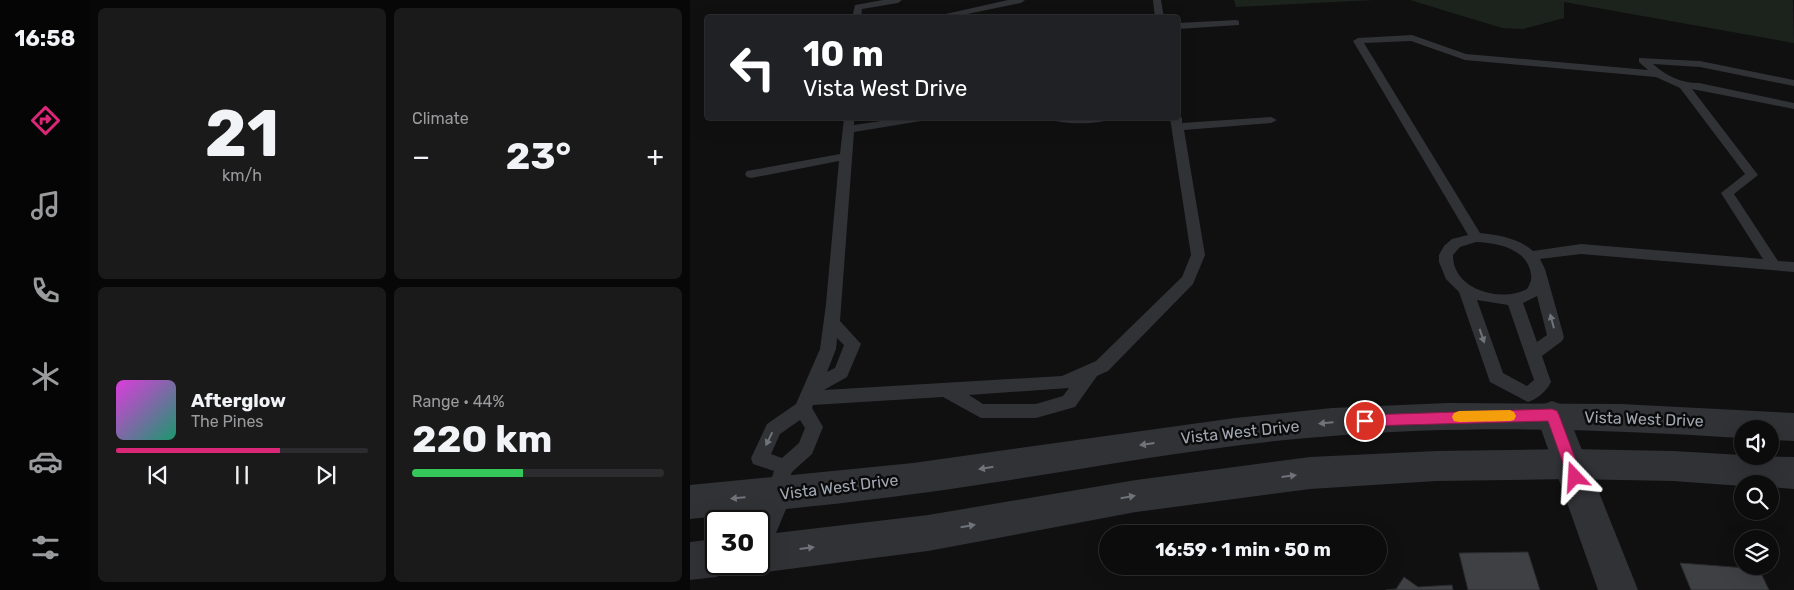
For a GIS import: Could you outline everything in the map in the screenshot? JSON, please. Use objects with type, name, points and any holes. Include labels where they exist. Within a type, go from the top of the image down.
[{"type":"street","name":"Vista West Drive","points":[[690,502],[779,481],[945,474],[1211,435],[1331,422],[1434,417],[1540,405],[1677,419],[1794,427]]},
{"type":"street","points":[[1540,405],[1570,464],[1618,590]]},
{"type":"street","points":[[770,553],[928,533],[1136,496],[1310,473],[1436,466],[1570,464],[1674,466],[1794,474]]},
{"type":"street","points":[[767,510],[779,481]]},
{"type":"street","points":[[690,561],[705,559]]},
{"type":"lane","points":[[856,15],[858,7],[898,0]]},
{"type":"lane","points":[[947,15],[1021,0]]},
{"type":"lane","points":[[1157,0],[1160,15]]},
{"type":"lane","points":[[1180,26],[1236,23]]},
{"type":"lane","points":[[1476,237],[1358,41],[1412,38],[1465,57],[1658,74]]},
{"type":"lane","points":[[1794,83],[1700,64],[1642,60],[1658,74],[1684,86],[1700,86],[1794,106]]},
{"type":"lane","points":[[1684,86],[1752,175],[1727,193],[1773,264]]},
{"type":"lane","points":[[832,323],[853,344],[841,372],[807,399],[773,429],[760,458],[779,481],[806,448],[814,427],[807,399],[828,349],[832,323],[849,123],[892,120]]},
{"type":"lane","points":[[807,399],[1064,383],[1102,366],[1188,280],[1198,255],[1177,122],[1271,120]]},
{"type":"lane","points":[[751,174],[846,156]]},
{"type":"lane","points":[[1533,354],[1556,337],[1538,266],[1530,256],[1518,247],[1505,241],[1476,237],[1454,244],[1447,252],[1445,261],[1448,271],[1455,281],[1466,290],[1480,296],[1497,300],[1514,300],[1528,295],[1536,287],[1540,278]]},
{"type":"lane","points":[[1530,256],[1581,249],[1794,267]]},
{"type":"lane","points":[[1466,290],[1496,377],[1540,405],[1543,382],[1514,300]]},
{"type":"lane","points":[[945,390],[981,411],[1036,411],[1069,402],[1092,371]]},
{"type":"shaded area","points":[[1234,0],[1375,0],[1236,7]]},
{"type":"shaded area","points":[[1410,0],[1793,0],[1794,43],[1564,2],[1564,18],[1523,29],[1502,28]]},
{"type":"building","points":[[1528,552],[1540,590],[1468,590],[1459,553]]},
{"type":"building","points":[[1680,563],[1734,567],[1734,575],[1762,575],[1769,590],[1691,590]]},
{"type":"building","points":[[1404,577],[1418,587],[1452,585],[1453,590],[1386,590],[1396,589]]},
{"type":"slow traffic","points":[[1459,417],[1510,416]]},
{"type":"route","points":[[1365,421],[1434,417],[1552,415],[1575,477]]}]
